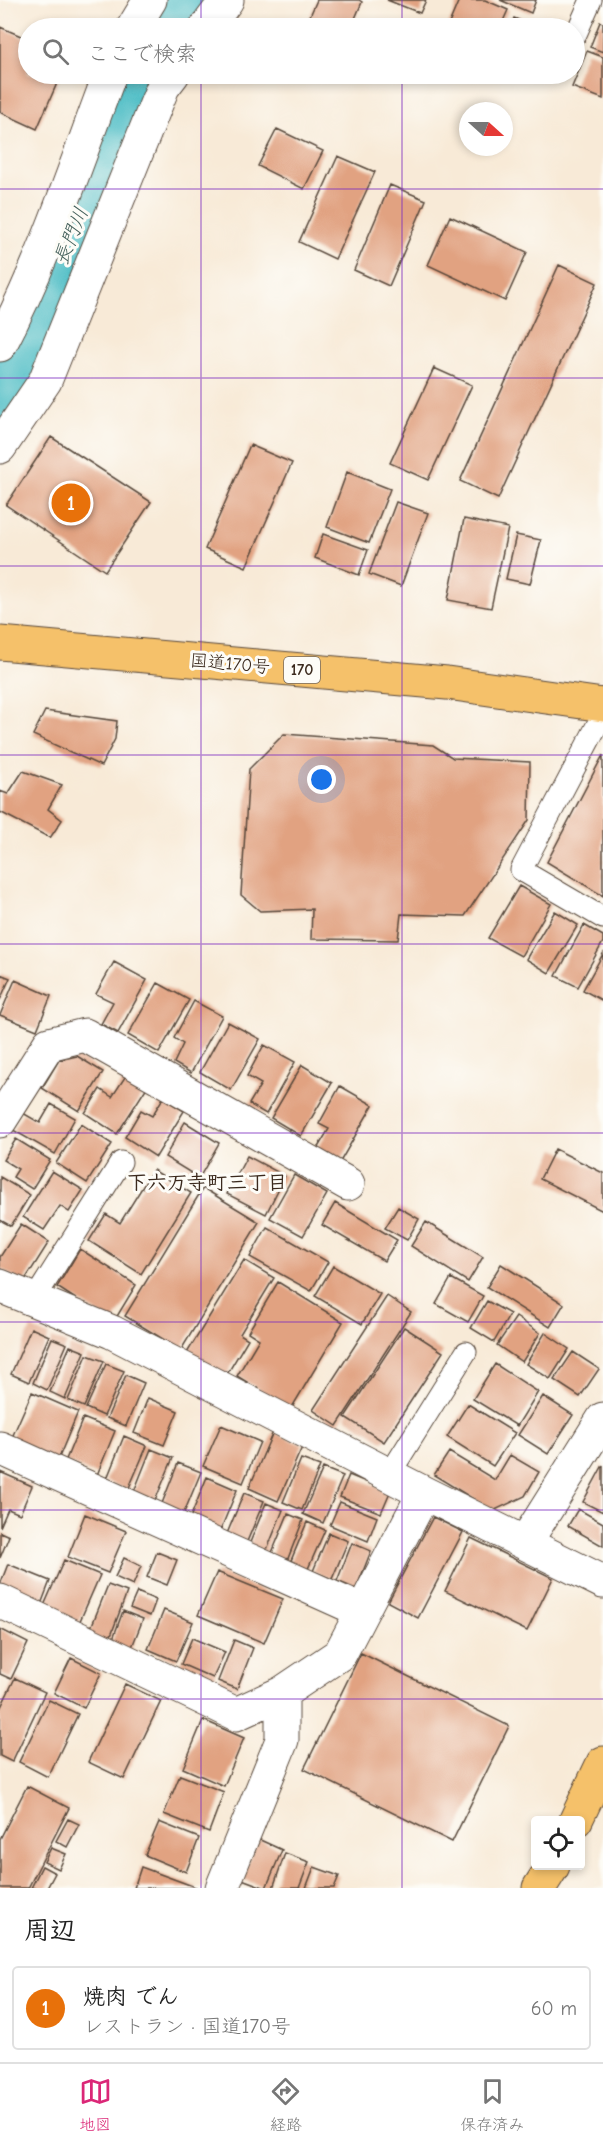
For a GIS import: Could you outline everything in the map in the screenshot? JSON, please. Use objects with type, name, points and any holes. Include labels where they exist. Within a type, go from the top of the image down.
[{"type":"main road","name":"国道170号","points":[[0,644],[447,683],[603,705]]},
{"type":"main road","points":[[578,1816],[603,1763]]},
{"type":"main road","points":[[539,1888],[550,1870]]},
{"type":"street","points":[[139,18],[150,0]]},
{"type":"street","points":[[214,18],[227,0]]},
{"type":"street","points":[[0,345],[14,319],[39,258],[106,84]]},
{"type":"street","points":[[0,447],[45,381],[165,84]]},
{"type":"street","points":[[0,1121],[49,1044],[86,1035],[348,1184]]},
{"type":"street","points":[[0,1286],[112,1332],[388,1475],[603,1582]]},
{"type":"street","points":[[525,1543],[603,1419]]},
{"type":"street","points":[[0,1448],[362,1611]]},
{"type":"street","points":[[0,1601],[236,1714],[282,1693],[340,1654],[424,1493]]},
{"type":"street","points":[[222,1888],[282,1740],[282,1693]]},
{"type":"lane","points":[[583,18],[591,0]]},
{"type":"lane","points":[[603,714],[521,870],[603,918]]},
{"type":"lane","points":[[34,1300],[121,1162]]},
{"type":"lane","points":[[388,1475],[466,1352]]},
{"type":"building","points":[[317,0],[359,0],[362,2],[355,18],[309,18]]},
{"type":"building","points":[[387,0],[426,0],[420,13]]},
{"type":"building","points":[[459,0],[485,0],[508,10],[504,18],[451,18]]},
{"type":"building","points":[[500,0],[536,0],[531,13]]},
{"type":"building","points":[[600,22],[603,23],[603,52],[590,47]]},
{"type":"building","points":[[0,27],[18,35],[18,84],[57,84],[37,129],[0,112]]},
{"type":"building","points":[[587,51],[603,57],[603,99],[572,87],[573,84],[585,84]]},
{"type":"building","points":[[277,129],[323,151],[304,189],[258,166]]},
{"type":"building","points":[[338,156],[375,172],[335,259],[299,242]]},
{"type":"building","points":[[390,185],[426,200],[389,286],[354,270]]},
{"type":"building","points":[[450,216],[527,252],[505,301],[428,265]]},
{"type":"building","points":[[559,265],[597,283],[498,499],[460,481]]},
{"type":"building","points":[[434,368],[472,385],[428,480],[390,463]]},
{"type":"building","points":[[51,437],[151,502],[105,571],[6,505]]},
{"type":"building","points":[[250,445],[292,463],[246,567],[205,549]]},
{"type":"building","points":[[347,472],[390,489],[369,543],[327,527]]},
{"type":"building","points":[[396,502],[428,513],[401,586],[369,574]]},
{"type":"building","points":[[464,519],[508,528],[491,608],[448,600]]},
{"type":"building","points":[[323,534],[368,550],[359,575],[315,558]]},
{"type":"building","points":[[516,535],[541,540],[530,584],[506,579]]},
{"type":"building","points":[[45,711],[117,721],[115,739],[101,766],[33,735]]},
{"type":"building","points":[[284,734],[433,745],[453,758],[530,762],[529,820],[465,916],[401,914],[398,940],[311,939],[312,909],[260,911],[241,895],[249,769]]},
{"type":"building","points":[[603,755],[603,896],[547,862]]},
{"type":"building","points":[[23,771],[62,785],[48,809],[62,820],[50,838],[0,812],[0,791],[8,794]]},
{"type":"building","points":[[519,886],[551,904],[521,956],[488,938]]},
{"type":"building","points":[[555,911],[578,925],[549,973],[526,959]]},
{"type":"building","points":[[584,925],[603,936],[603,942],[578,987],[556,976]]},
{"type":"building","points":[[603,954],[603,1001],[583,990]]},
{"type":"building","points":[[114,962],[147,980],[118,1033],[101,1024],[113,1002],[96,994]]},
{"type":"building","points":[[0,974],[10,978],[0,1000]]},
{"type":"building","points":[[15,980],[51,996],[37,1030],[0,1015]]},
{"type":"building","points":[[158,983],[189,1000],[159,1053],[128,1035]]},
{"type":"building","points":[[194,1001],[222,1016],[191,1073],[174,1063],[183,1044],[174,1038]]},
{"type":"building","points":[[228,1022],[260,1039],[231,1090],[200,1072]]},
{"type":"building","points":[[264,1045],[295,1062],[266,1114],[249,1104],[261,1084],[247,1076]]},
{"type":"building","points":[[77,1056],[103,1072],[79,1111],[42,1088],[59,1060]]},
{"type":"building","points":[[302,1065],[332,1083],[301,1136],[271,1118]]},
{"type":"building","points":[[127,1074],[147,1087],[117,1134],[85,1113],[100,1089],[112,1097]]},
{"type":"building","points":[[340,1086],[373,1105],[340,1162],[317,1149],[329,1129],[319,1124]]},
{"type":"building","points":[[163,1098],[184,1111],[156,1157],[125,1137],[141,1110],[152,1116]]},
{"type":"building","points":[[51,1104],[75,1118],[55,1154],[13,1130],[23,1113],[40,1123]]},
{"type":"building","points":[[185,1122],[219,1143],[199,1178],[165,1157]]},
{"type":"building","points":[[81,1124],[112,1144],[87,1183],[56,1163]]},
{"type":"building","points":[[16,1139],[50,1160],[32,1189],[13,1177],[18,1169],[3,1160]]},
{"type":"building","points":[[555,1149],[603,1173],[603,1211],[540,1179]]},
{"type":"building","points":[[247,1156],[285,1176],[266,1214],[227,1194]]},
{"type":"building","points":[[153,1170],[191,1193],[141,1274],[89,1241],[106,1214],[120,1223]]},
{"type":"building","points":[[52,1171],[83,1190],[69,1212],[60,1206],[44,1230],[23,1217]]},
{"type":"building","points":[[294,1175],[327,1194],[303,1236],[270,1218]]},
{"type":"building","points":[[0,1177],[30,1195],[11,1226],[0,1220]]},
{"type":"building","points":[[203,1188],[259,1222],[181,1350],[125,1316]]},
{"type":"building","points":[[335,1203],[397,1240],[384,1261],[322,1225]]},
{"type":"building","points":[[398,1207],[419,1219],[407,1240],[385,1228]]},
{"type":"building","points":[[426,1222],[483,1257],[468,1282],[411,1246]]},
{"type":"building","points":[[21,1224],[49,1242],[23,1283],[0,1268],[0,1257]]},
{"type":"building","points":[[267,1227],[328,1262],[311,1291],[250,1257]]},
{"type":"building","points":[[80,1249],[136,1285],[113,1323],[57,1287]]},
{"type":"building","points":[[244,1260],[274,1278],[240,1334],[248,1339],[226,1376],[187,1353]]},
{"type":"building","points":[[501,1264],[564,1304],[550,1327],[487,1287]]},
{"type":"building","points":[[333,1266],[380,1294],[362,1324],[315,1296]]},
{"type":"building","points":[[451,1278],[483,1296],[468,1322],[436,1304]]},
{"type":"building","points":[[278,1282],[343,1322],[291,1409],[237,1376],[259,1339],[248,1332]]},
{"type":"building","points":[[387,1296],[411,1312],[337,1426],[313,1410]]},
{"type":"building","points":[[487,1301],[510,1314],[494,1342],[471,1328]]},
{"type":"building","points":[[516,1317],[540,1333],[522,1362],[497,1345]]},
{"type":"building","points":[[404,1327],[443,1352],[384,1442],[345,1417]]},
{"type":"building","points":[[31,1328],[49,1336],[29,1382],[11,1374]]},
{"type":"building","points":[[545,1333],[569,1349],[550,1379],[526,1364]]},
{"type":"building","points":[[52,1338],[67,1344],[47,1390],[33,1383]]},
{"type":"building","points":[[70,1346],[85,1352],[65,1399],[50,1392]]},
{"type":"building","points":[[573,1352],[599,1369],[580,1397],[554,1380]]},
{"type":"building","points":[[87,1355],[104,1361],[84,1407],[68,1400]]},
{"type":"building","points":[[106,1364],[124,1371],[104,1416],[86,1408]]},
{"type":"building","points":[[495,1364],[538,1392],[517,1426],[473,1399]]},
{"type":"building","points":[[126,1375],[144,1383],[126,1426],[107,1418]]},
{"type":"building","points":[[32,1392],[78,1412],[57,1462],[10,1442]]},
{"type":"building","points":[[543,1396],[573,1415],[548,1454],[518,1435]]},
{"type":"building","points":[[148,1398],[178,1411],[164,1445],[134,1433]]},
{"type":"building","points":[[468,1404],[515,1433],[493,1466],[447,1437]]},
{"type":"building","points":[[83,1418],[115,1431],[97,1475],[65,1462]]},
{"type":"building","points":[[221,1425],[260,1442],[243,1483],[203,1466]]},
{"type":"building","points":[[273,1432],[303,1445],[278,1501],[249,1488]]},
{"type":"building","points":[[124,1436],[147,1446],[128,1490],[106,1481]]},
{"type":"building","points":[[151,1449],[173,1458],[154,1503],[133,1494]]},
{"type":"building","points":[[449,1452],[495,1480],[510,1455],[539,1472],[525,1496],[493,1511],[434,1475]]},
{"type":"building","points":[[301,1459],[320,1466],[302,1510],[283,1502]]},
{"type":"building","points":[[178,1463],[201,1472],[181,1520],[159,1511]]},
{"type":"building","points":[[603,1465],[603,1512],[583,1502]]},
{"type":"building","points":[[323,1468],[343,1476],[323,1523],[303,1514]]},
{"type":"building","points":[[0,1472],[32,1486],[20,1514],[8,1509],[0,1527]]},
{"type":"building","points":[[349,1475],[390,1492],[381,1513],[340,1497]]},
{"type":"building","points":[[207,1477],[237,1490],[218,1536],[188,1523]]},
{"type":"building","points":[[244,1493],[264,1501],[246,1544],[226,1536]]},
{"type":"building","points":[[340,1502],[377,1517],[368,1541],[330,1525]]},
{"type":"building","points":[[266,1503],[283,1510],[266,1552],[249,1545]]},
{"type":"building","points":[[578,1509],[603,1523],[603,1546],[568,1526]]},
{"type":"building","points":[[85,1514],[126,1531],[108,1573],[68,1557]]},
{"type":"building","points":[[288,1514],[303,1520],[287,1561],[271,1555]]},
{"type":"building","points":[[433,1517],[463,1532],[418,1618],[388,1602]]},
{"type":"building","points":[[307,1522],[325,1530],[307,1571],[290,1563]]},
{"type":"building","points":[[0,1532],[9,1536],[0,1558]]},
{"type":"building","points":[[329,1533],[348,1541],[332,1579],[313,1571]]},
{"type":"building","points":[[471,1538],[553,1578],[527,1631],[445,1591]]},
{"type":"building","points":[[352,1543],[371,1551],[356,1589],[337,1581]]},
{"type":"building","points":[[157,1552],[177,1560],[167,1585],[147,1577]]},
{"type":"building","points":[[124,1558],[141,1566],[133,1585],[115,1577]]},
{"type":"building","points":[[64,1560],[100,1575],[79,1623],[43,1608]]},
{"type":"building","points":[[8,1564],[50,1581],[40,1607],[0,1591]]},
{"type":"building","points":[[217,1572],[283,1599],[264,1643],[198,1615]]},
{"type":"building","points":[[108,1585],[127,1592],[108,1643],[88,1635]]},
{"type":"building","points":[[137,1592],[156,1600],[150,1616],[130,1608]]},
{"type":"building","points":[[164,1610],[193,1622],[176,1661],[148,1649]]},
{"type":"building","points":[[123,1611],[143,1619],[130,1652],[111,1644]]},
{"type":"building","points":[[0,1629],[28,1643],[11,1679],[0,1674]]},
{"type":"building","points":[[192,1638],[225,1652],[213,1678],[181,1664]]},
{"type":"building","points":[[234,1640],[253,1648],[237,1689],[218,1681]]},
{"type":"building","points":[[361,1653],[509,1726],[452,1842],[304,1769]]},
{"type":"building","points":[[71,1658],[101,1673],[84,1708],[54,1693]]},
{"type":"building","points":[[15,1678],[45,1692],[12,1762],[0,1756],[0,1709]]},
{"type":"building","points":[[125,1684],[161,1701],[124,1779],[88,1762]]},
{"type":"building","points":[[49,1700],[78,1714],[48,1777],[19,1762]]},
{"type":"building","points":[[203,1720],[244,1738],[224,1786],[183,1768]]},
{"type":"building","points":[[180,1775],[224,1792],[209,1832],[164,1814]]},
{"type":"building","points":[[27,1786],[69,1808],[28,1888],[0,1888],[0,1839]]},
{"type":"building","points":[[68,1819],[79,1824],[67,1847],[56,1841]]},
{"type":"building","points":[[159,1822],[199,1838],[186,1872],[145,1855]]},
{"type":"building","points":[[258,1839],[282,1850],[266,1888],[242,1879]]},
{"type":"building","points":[[51,1848],[66,1854],[59,1869],[44,1862]]},
{"type":"building","points":[[285,1853],[309,1862],[299,1888],[273,1888]]},
{"type":"building","points":[[42,1866],[55,1873],[47,1888],[31,1888]]},
{"type":"building","points":[[141,1867],[198,1888],[134,1888]]},
{"type":"building","points":[[314,1867],[339,1876],[334,1888],[306,1888]]},
{"type":"waterway","name":"長門川","points":[[174,18],[188,0]]},
{"type":"waterway","name":"長門川","points":[[0,397],[14,376],[134,84]]},
{"type":"place","name":"焼肉 でん","points":[[71,503]]},
{"type":"district","name":"下六万寺町三丁目","points":[[207,1182]]}]
